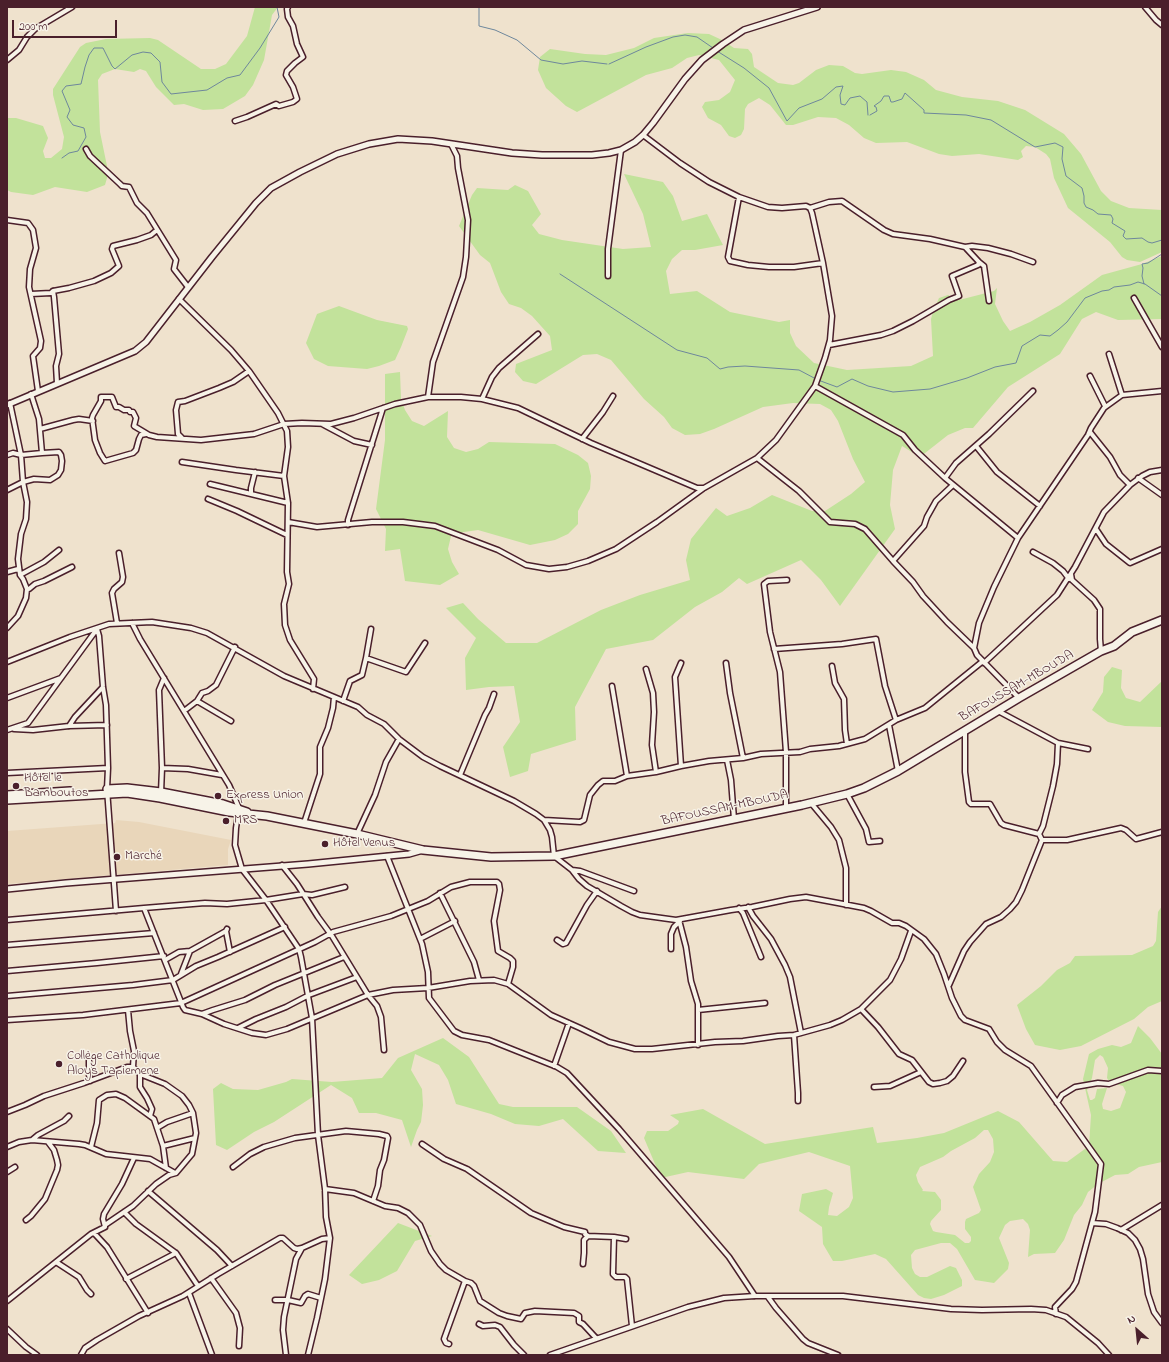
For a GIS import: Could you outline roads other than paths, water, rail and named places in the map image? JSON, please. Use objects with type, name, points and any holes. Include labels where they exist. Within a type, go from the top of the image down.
[{"type":"highway","name":"BAFOUSSAM-MBOUDA","points":[[7,795],[20,796],[107,792],[127,788],[160,795],[223,804],[239,811],[251,814],[357,834],[422,850],[491,857],[554,856],[811,803],[864,788],[898,771],[1019,698],[1101,651],[1114,646],[1132,632],[1162,620]]},
{"type":"highway","name":"BAFOUSSAM-MBOUDA","points":[[7,800],[20,796]]},
{"type":"street","points":[[7,60],[19,50],[27,37],[35,29],[72,7]]},
{"type":"street","points":[[235,121],[248,117],[276,104],[279,106],[298,99],[286,75],[287,71],[303,57],[297,44],[293,26],[288,17],[288,7]]},
{"type":"street","points":[[7,628],[18,616],[26,598],[27,589],[18,569],[18,559],[20,541],[27,512],[27,502],[23,482],[21,455],[8,404],[135,351],[146,342],[256,203],[271,188],[337,154],[369,144],[398,139],[432,141],[512,153],[542,155],[592,155],[621,150],[644,135],[685,79],[702,60],[723,44],[744,30],[818,7]]},
{"type":"street","points":[[1146,7],[1162,25]]},
{"type":"street","points":[[644,135],[680,163],[709,182],[740,197],[768,207],[782,208],[806,206],[810,208],[829,202],[842,201],[884,230],[893,234],[930,239],[964,247],[972,246],[988,248],[1033,262]]},
{"type":"street","points":[[428,397],[433,362],[462,278],[466,257],[468,220],[457,156],[451,144]]},
{"type":"street","points":[[86,149],[90,156],[120,184],[124,187],[129,187],[137,203],[147,213],[176,260],[174,267],[175,271],[188,287]]},
{"type":"street","points":[[608,276],[608,249],[621,150]]},
{"type":"street","points":[[740,197],[728,257],[730,261],[768,267],[794,267],[823,263]]},
{"type":"street","points":[[288,522],[316,527],[340,526],[348,522],[403,522],[434,526],[498,550],[526,565],[549,569],[567,567],[588,561],[616,549],[704,488],[757,458],[776,440],[815,386],[829,345],[832,316],[823,263],[810,208]]},
{"type":"street","points":[[7,220],[28,223],[33,230],[36,248],[30,269],[29,287],[41,341],[40,348],[33,356],[38,391]]},
{"type":"street","points":[[31,294],[51,293],[53,291],[98,280],[111,273],[119,266],[112,249],[113,246],[151,235],[157,230]]},
{"type":"street","points":[[964,247],[984,266],[989,301]]},
{"type":"street","points":[[829,345],[881,335],[893,331],[959,296],[952,276],[978,265],[979,262]]},
{"type":"street","points":[[53,291],[58,354],[56,366],[57,383]]},
{"type":"street","points":[[1134,298],[1162,347]]},
{"type":"street","points":[[179,299],[231,350],[249,371],[278,413],[287,431],[288,443],[284,476],[288,503],[287,572],[289,584],[284,604],[284,625],[290,640],[314,679],[313,689]]},
{"type":"street","points":[[482,399],[492,378],[499,368],[538,334]]},
{"type":"street","points":[[1109,354],[1122,395]]},
{"type":"street","points":[[183,439],[178,434],[176,410],[178,402],[185,401],[233,382],[249,371]]},
{"type":"street","points":[[1090,376],[1105,406]]},
{"type":"street","points":[[815,386],[903,435],[915,450],[945,478],[1018,538]]},
{"type":"street","points":[[945,478],[956,463],[976,446],[1033,391]]},
{"type":"street","points":[[974,648],[979,623],[994,587],[1018,538],[1090,432],[1105,406],[1122,395],[1162,391]]},
{"type":"street","points":[[31,394],[39,419],[42,453]]},
{"type":"street","points":[[146,434],[141,435],[136,450],[133,453],[105,461],[95,440],[92,415],[101,401],[101,397],[111,396],[116,407],[133,412],[136,418],[134,426],[146,434],[157,437],[207,440],[254,434],[284,424],[331,424],[395,404],[428,397],[461,397],[482,399],[518,408],[582,439],[697,488],[704,488]]},
{"type":"street","points":[[582,439],[603,412],[613,396]]},
{"type":"street","points":[[348,522],[383,408]]},
{"type":"street","points":[[40,429],[79,419],[93,421]]},
{"type":"street","points":[[322,424],[354,440],[372,444]]},
{"type":"street","points":[[1090,432],[1110,457],[1120,475],[1130,485]]},
{"type":"street","points":[[976,446],[997,472],[1040,506]]},
{"type":"street","points":[[7,455],[13,453],[21,455],[59,452],[62,461],[61,470],[58,475],[50,480],[34,479],[23,482],[7,490]]},
{"type":"street","points":[[757,458],[799,491],[830,522],[855,524],[865,528],[913,582],[923,596],[974,648],[977,655],[1019,698]]},
{"type":"street","points":[[182,462],[284,476]]},
{"type":"street","points":[[7,662],[70,637],[109,624],[152,622],[191,628],[207,633],[284,676],[358,707],[366,715],[384,724],[399,739],[423,757],[514,801],[544,820],[580,822],[584,820],[590,795],[602,781],[615,781],[627,776],[656,772],[709,761],[743,758],[761,754],[800,752],[810,749],[847,744],[865,739],[896,720],[925,708],[984,662],[1057,595],[1069,579],[1104,512],[1138,478],[1150,472],[1162,470]]},
{"type":"street","points":[[251,494],[255,472]]},
{"type":"street","points":[[1138,478],[1162,495]]},
{"type":"street","points":[[210,484],[288,503]]},
{"type":"street","points":[[893,561],[924,526],[936,501],[953,485]]},
{"type":"street","points":[[208,499],[287,535]]},
{"type":"street","points":[[1096,529],[1106,544],[1130,563],[1162,549]]},
{"type":"street","points":[[20,575],[44,562],[59,550]]},
{"type":"street","points":[[1033,552],[1053,563],[1069,579]]},
{"type":"street","points":[[117,623],[112,593],[114,589],[122,582],[123,577],[119,553]]},
{"type":"street","points":[[27,589],[72,567]]},
{"type":"street","points":[[7,572],[18,569]]},
{"type":"street","points":[[1071,573],[1072,580],[1094,600],[1100,609],[1101,651]]},
{"type":"street","points":[[786,808],[786,752],[780,672],[770,632],[764,584],[768,581],[787,580]]},
{"type":"street","points":[[132,623],[140,639],[229,786],[239,811],[235,845],[242,869],[266,900],[299,949],[305,973],[312,1018],[318,1135],[326,1217],[330,1238],[325,1279],[308,1355]]},
{"type":"street","points":[[9,730],[28,723],[97,629]]},
{"type":"street","points":[[97,629],[106,705],[108,768],[107,792],[116,911]]},
{"type":"street","points":[[343,701],[350,681],[362,675],[371,630]]},
{"type":"street","points":[[774,649],[842,644],[876,639],[885,686],[896,720]]},
{"type":"street","points":[[366,658],[406,672],[425,643]]},
{"type":"street","points":[[184,712],[197,701],[202,693],[208,691],[216,685],[234,647]]},
{"type":"street","points":[[681,663],[675,677],[681,766]]},
{"type":"street","points":[[726,663],[730,693],[743,758]]},
{"type":"street","points":[[832,666],[835,683],[844,699],[847,744]]},
{"type":"street","points":[[646,669],[653,693],[654,712],[652,745],[656,772]]},
{"type":"street","points":[[7,698],[61,678]]},
{"type":"street","points":[[160,795],[162,768],[159,690],[164,678]]},
{"type":"street","points":[[612,686],[627,776]]},
{"type":"street","points":[[70,726],[75,717],[103,687]]},
{"type":"street","points":[[460,775],[494,694]]},
{"type":"street","points":[[304,823],[320,774],[320,747],[328,728],[334,698]]},
{"type":"street","points":[[197,701],[231,721]]},
{"type":"street","points":[[998,711],[1058,743],[1088,749]]},
{"type":"street","points":[[889,724],[898,771]]},
{"type":"street","points":[[9,730],[33,730],[70,726],[107,725]]},
{"type":"street","points":[[948,985],[964,951],[970,942],[986,924],[1001,917],[1010,910],[1016,902],[1042,840],[1039,834],[1001,823],[990,804],[971,804],[968,798],[964,772],[965,730]]},
{"type":"street","points":[[357,834],[375,795],[386,762],[399,739]]},
{"type":"street","points":[[1039,834],[1043,826],[1053,786],[1057,764],[1058,743]]},
{"type":"street","points":[[727,760],[731,780],[734,819]]},
{"type":"street","points":[[7,773],[108,768]]},
{"type":"street","points":[[162,768],[188,769],[222,775]]},
{"type":"street","points":[[847,794],[866,829],[869,842],[880,841]]},
{"type":"street","points":[[811,803],[832,828],[839,840],[846,868],[846,904]]},
{"type":"street","points":[[544,820],[551,833],[554,856],[572,870],[582,882],[621,906],[640,915],[679,920],[806,897],[846,904],[871,911],[892,923],[902,924],[924,939],[938,958],[952,998],[961,1016],[965,1020],[989,1029],[997,1042],[1005,1050],[1012,1056],[1028,1063],[1101,1164],[1095,1212],[1076,1282],[1072,1289],[1056,1307],[1056,1314]]},
{"type":"street","points":[[1042,840],[1067,840],[1121,828],[1126,830],[1136,839],[1162,832]]},
{"type":"street","points":[[7,889],[282,866],[409,854],[422,850]]},
{"type":"street","points":[[387,856],[420,939],[426,962],[428,994],[432,1003],[442,1013],[454,1030],[458,1034],[489,1040],[554,1066],[572,1077],[619,1129],[729,1257],[755,1296]]},
{"type":"street","points":[[282,866],[304,894],[368,996],[379,1009],[384,1050]]},
{"type":"street","points":[[572,870],[580,871],[634,891]]},
{"type":"street","points":[[7,1020],[128,1010],[181,1003],[330,934],[385,918],[428,901],[451,887],[465,882],[497,882],[499,884],[500,890],[494,921],[498,951],[513,961],[513,967],[508,984]]},
{"type":"street","points":[[7,920],[205,903],[227,904],[304,894],[312,895],[345,887]]},
{"type":"street","points":[[557,940],[563,944],[566,943],[587,905],[597,891]]},
{"type":"street","points":[[440,893],[474,962],[479,980]]},
{"type":"street","points":[[748,907],[771,939],[785,965],[790,977],[801,1033]]},
{"type":"street","points":[[144,908],[185,1010],[202,1014],[224,1024],[252,1033],[266,1035],[287,1029],[368,996],[394,990],[428,988],[479,980],[494,980],[508,984],[539,1008],[551,1015],[609,1042],[635,1049],[698,1045],[715,1042],[743,1041],[794,1035],[836,1023],[861,1009],[890,980],[901,959],[911,930]]},
{"type":"street","points":[[739,908],[743,913],[761,957]]},
{"type":"street","points":[[671,949],[672,934],[674,927],[679,920]]},
{"type":"street","points":[[679,920],[686,947],[691,981],[697,998],[698,1045]]},
{"type":"street","points":[[420,939],[455,921]]},
{"type":"street","points":[[7,996],[134,985],[172,980],[196,966],[285,927]]},
{"type":"street","points":[[166,960],[179,952],[190,951],[226,930],[230,952]]},
{"type":"street","points":[[7,945],[154,933]]},
{"type":"street","points":[[181,975],[190,951]]},
{"type":"street","points":[[7,971],[97,964],[164,956]]},
{"type":"street","points":[[202,1014],[245,1000],[262,991],[344,957]]},
{"type":"street","points":[[238,1028],[309,995],[357,977]]},
{"type":"street","points":[[698,1010],[765,1003]]},
{"type":"street","points":[[861,1009],[878,1027],[899,1054],[912,1060],[933,1084],[940,1084],[947,1081],[953,1076],[963,1061]]},
{"type":"street","points":[[7,1301],[94,1233],[105,1227],[105,1225],[133,1206],[148,1191],[165,1178],[176,1173],[192,1154],[195,1138],[195,1122],[193,1112],[186,1100],[171,1088],[159,1081],[140,1074],[134,1067],[134,1050],[128,1010]]},
{"type":"street","points":[[554,1066],[569,1023]]},
{"type":"street","points":[[794,1035],[798,1101]]},
{"type":"street","points":[[89,1060],[90,1081]]},
{"type":"street","points":[[7,1112],[44,1096],[127,1067],[134,1067]]},
{"type":"street","points":[[1057,1102],[1062,1095],[1075,1087],[1098,1083],[1109,1084],[1148,1070],[1162,1071]]},
{"type":"street","points":[[874,1087],[890,1086],[921,1072]]},
{"type":"street","points":[[140,1074],[140,1087],[152,1109],[150,1116]]},
{"type":"street","points":[[91,1147],[97,1123],[100,1100],[104,1096],[116,1094],[125,1098],[154,1119],[163,1146],[166,1168]]},
{"type":"street","points":[[157,1128],[167,1122],[193,1112]]},
{"type":"street","points":[[32,1140],[38,1135],[64,1121],[69,1116]]},
{"type":"street","points":[[233,1167],[250,1154],[264,1147],[295,1138],[346,1132],[368,1132],[386,1136],[388,1141],[385,1148],[384,1160],[380,1170],[378,1186],[373,1201]]},
{"type":"street","points":[[163,1146],[195,1138]]},
{"type":"street","points":[[7,1147],[19,1142],[32,1140],[72,1143],[91,1147],[106,1154],[150,1159],[176,1173]]},
{"type":"street","points":[[26,1220],[45,1199],[57,1170],[58,1160],[54,1150],[48,1142]]},
{"type":"street","points":[[422,1144],[444,1159],[467,1169],[531,1213],[564,1228],[584,1232],[588,1236],[626,1239]]},
{"type":"street","points":[[105,1227],[103,1219],[104,1214],[122,1184],[134,1158]]},
{"type":"street","points":[[7,1172],[15,1167]]},
{"type":"street","points":[[324,1189],[354,1193],[385,1206],[403,1210],[412,1216],[420,1225],[431,1251],[440,1264],[446,1270],[471,1283],[474,1286],[480,1300],[499,1313],[521,1319],[525,1313],[535,1311],[574,1313],[578,1316],[578,1322],[583,1324],[596,1338]]},
{"type":"street","points":[[148,1191],[218,1250],[232,1266]]},
{"type":"street","points":[[1121,1230],[1162,1206]]},
{"type":"street","points":[[124,1212],[136,1224],[176,1253],[198,1286]]},
{"type":"street","points":[[1092,1223],[1106,1224],[1121,1230],[1132,1236],[1138,1244],[1143,1259],[1148,1294],[1154,1312],[1162,1323]]},
{"type":"street","points":[[94,1233],[107,1247],[148,1313]]},
{"type":"street","points":[[583,1264],[584,1240],[588,1236]]},
{"type":"street","points":[[614,1237],[613,1274],[616,1277],[625,1277],[627,1279],[632,1326]]},
{"type":"street","points":[[81,1355],[89,1344],[189,1293],[211,1278],[280,1238],[283,1238],[294,1248],[302,1248],[318,1241],[330,1238]]},
{"type":"street","points":[[286,1355],[283,1330],[284,1318],[296,1260],[302,1248]]},
{"type":"street","points":[[126,1279],[176,1253]]},
{"type":"street","points":[[56,1262],[79,1277],[91,1294]]},
{"type":"street","points":[[211,1278],[236,1313],[240,1328],[238,1346]]},
{"type":"street","points":[[449,1344],[444,1340],[465,1281]]},
{"type":"street","points":[[189,1293],[212,1355]]},
{"type":"street","points":[[275,1300],[288,1300],[301,1303],[308,1294],[321,1298]]},
{"type":"street","points":[[550,1355],[688,1307],[724,1298],[755,1296],[843,1296],[951,1309],[1046,1310],[1066,1317],[1098,1343],[1109,1355]]},
{"type":"street","points":[[768,1297],[803,1339],[808,1343],[838,1355]]},
{"type":"street","points":[[479,1324],[483,1326],[495,1325],[500,1327],[524,1355]]},
{"type":"street","points":[[7,1329],[37,1355]]},
{"type":"waterway","points":[[62,158],[69,153],[78,151],[86,137],[84,128],[73,125],[67,117],[70,110],[62,91],[66,86],[81,84],[89,55],[94,48],[103,48],[115,69],[132,55],[143,52],[151,53],[160,62],[162,82],[171,94],[207,90],[227,78],[240,75],[260,48],[279,17],[277,7]]},
{"type":"waterway","points":[[479,7],[479,26],[495,30],[517,40],[541,60],[563,64],[582,61],[607,64]]},
{"type":"waterway","points":[[609,64],[646,47],[673,37],[685,35],[697,37],[713,48]]},
{"type":"waterway","points":[[717,51],[744,68],[769,88],[787,121],[799,108],[822,99],[836,87],[843,86],[840,95],[841,104],[845,105],[850,98],[860,96],[867,102],[868,115]]},
{"type":"waterway","points":[[870,115],[877,111],[876,107],[874,106],[881,101],[884,96],[889,96],[891,102],[893,102],[902,99],[905,93],[924,110],[924,113],[966,115],[991,120],[1035,147],[1055,143],[1063,147],[1062,159],[1066,176],[1082,188],[1086,207],[1098,214],[1111,215],[1113,219],[1112,223],[1125,231],[1123,236],[1126,239],[1142,238],[1152,243],[1162,240]]},
{"type":"waterway","points":[[1144,284],[1142,264],[1148,263],[1162,254]]},
{"type":"waterway","points":[[560,274],[677,350],[707,358],[720,369],[745,366],[799,370],[816,379]]},
{"type":"waterway","points":[[818,380],[837,387],[852,379],[868,386],[893,392],[930,389],[967,378],[995,367],[1016,363],[1022,346],[1040,335],[1050,336],[1067,322],[1085,298],[1102,291],[1138,282],[1145,284],[1162,296]]},
{"type":"place","name":"Hôtel le Bamboutos","points":[[16,786]]},
{"type":"place","name":"Express Union","points":[[218,796]]},
{"type":"place","name":"MRS","points":[[226,821]]},
{"type":"place","name":"Hôtel Venus","points":[[325,844]]},
{"type":"place","name":"Marché","points":[[117,857]]},
{"type":"place","name":"Collège Catholique Aloys Tapiemene","points":[[59,1064]]}]
